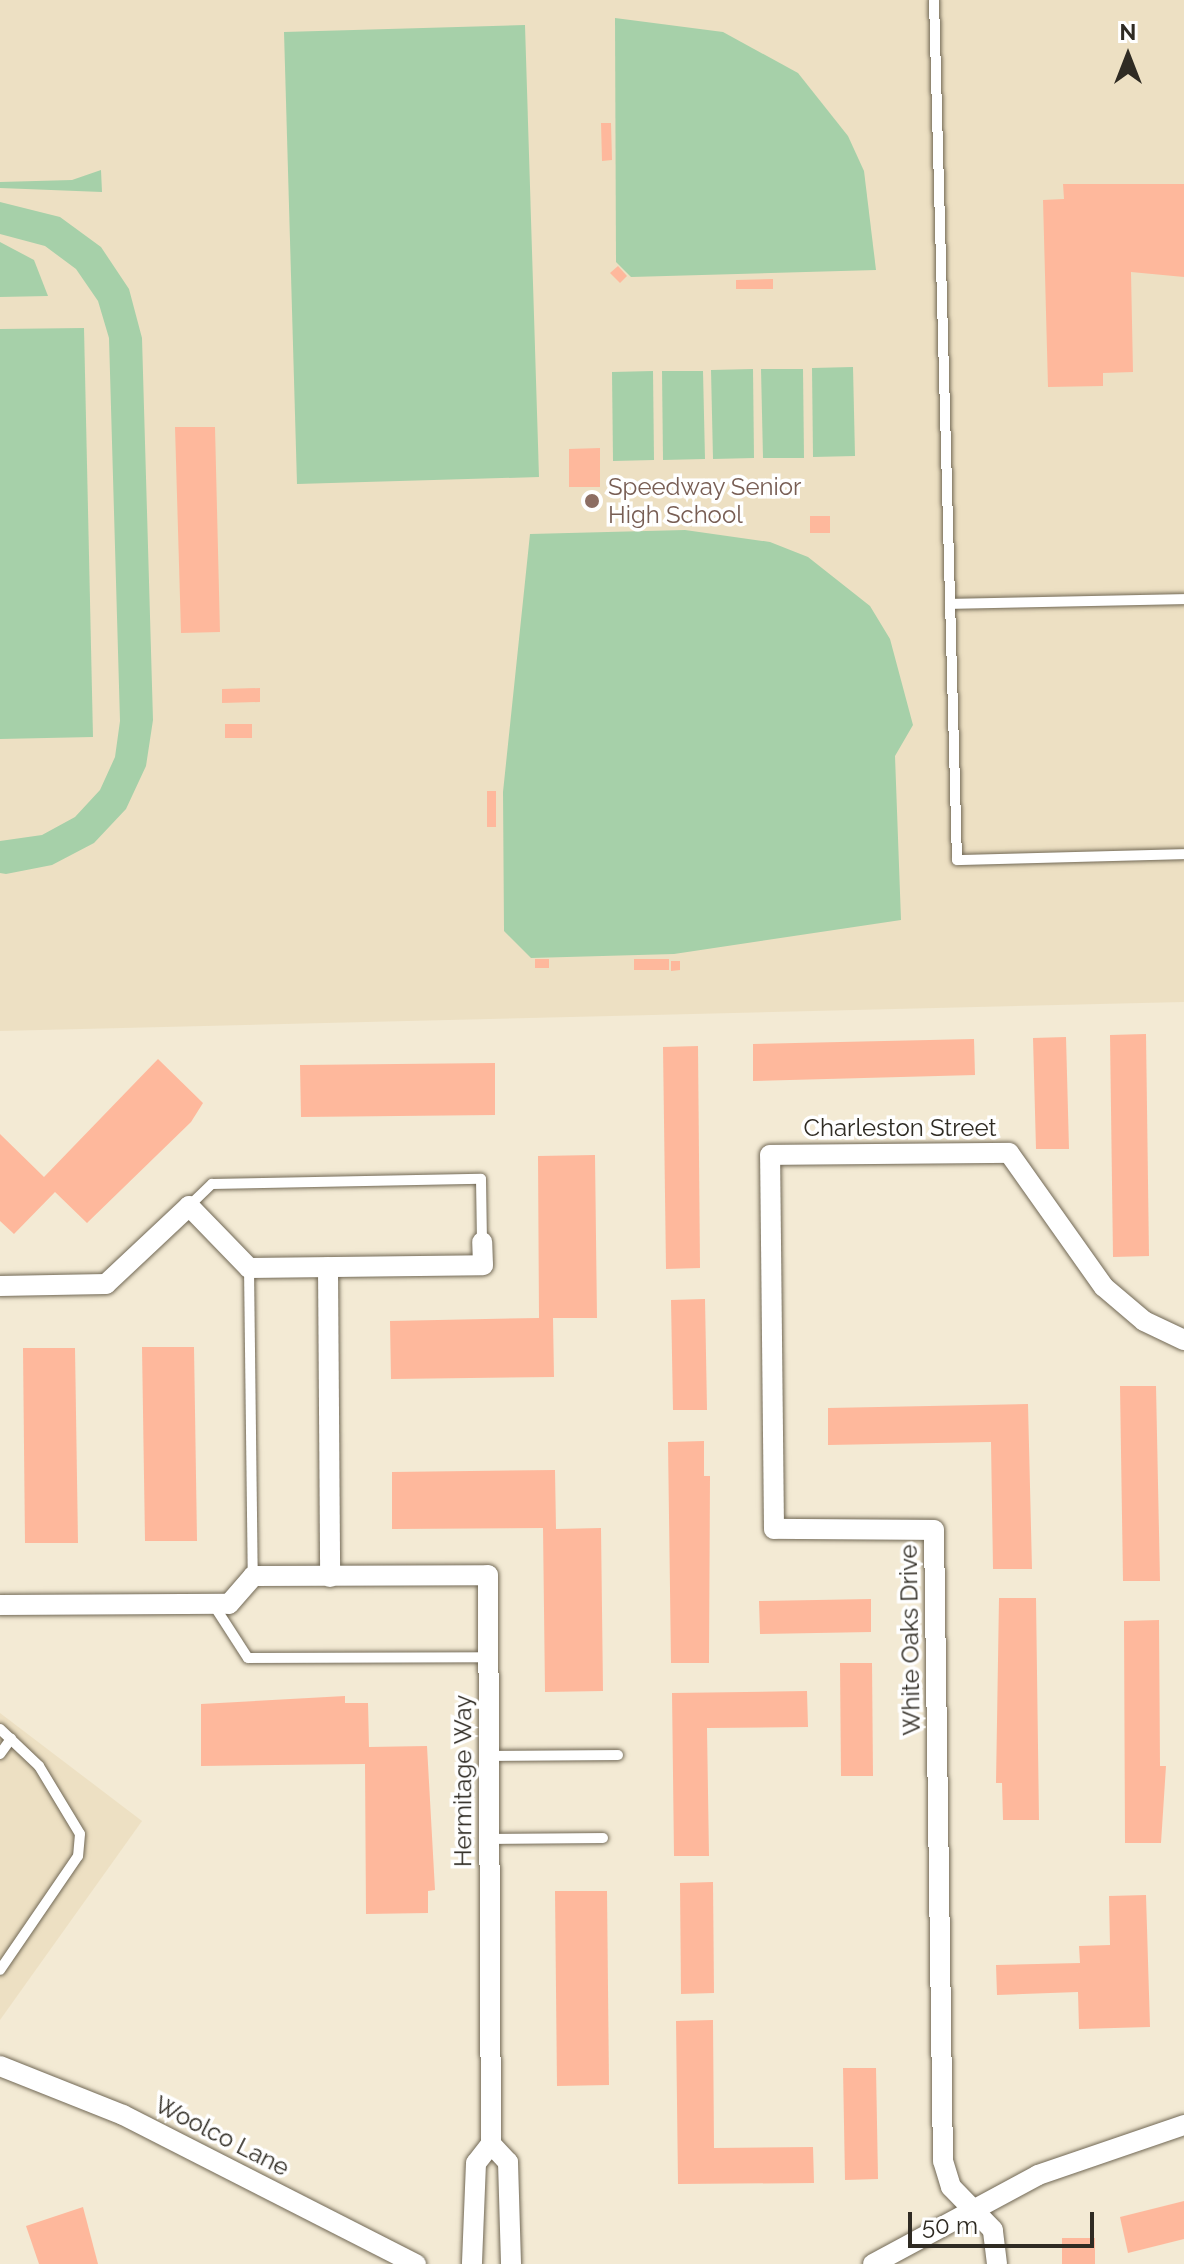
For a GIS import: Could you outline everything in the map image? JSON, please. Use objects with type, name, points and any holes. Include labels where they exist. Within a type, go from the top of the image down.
[{"type":"street","name":"Charleston Street","points":[[770,1155],[1009,1153],[1104,1287],[1144,1321],[1184,1340]]},
{"type":"street","name":"White Oaks Drive","points":[[770,1155],[774,1529],[934,1530],[943,2161],[951,2187],[993,2230],[997,2264]]},
{"type":"street","points":[[0,1286],[106,1284],[189,1206],[249,1268],[483,1265],[482,1242]]},
{"type":"street","points":[[328,1267],[330,1577]]},
{"type":"street","name":"Hermitage Way","points":[[253,1576],[488,1575],[491,2144],[476,2163],[472,2264]]},
{"type":"street","points":[[0,1605],[229,1604],[253,1576]]},
{"type":"street","name":"Woolco Lane","points":[[0,2066],[123,2115],[416,2264]]},
{"type":"street","points":[[873,2264],[971,2206],[1101,2149],[1184,2125]]},
{"type":"street","name":"Hermitage Way","points":[[491,2144],[508,2162],[511,2264]]},
{"type":"lane","points":[[934,0],[957,860],[1184,854]]},
{"type":"lane","points":[[950,604],[1184,599]]},
{"type":"lane","points":[[189,1206],[212,1184],[481,1179],[482,1242]]},
{"type":"lane","points":[[249,1268],[253,1576]]},
{"type":"lane","points":[[213,1604],[248,1658],[488,1657]]},
{"type":"lane","points":[[0,1729],[39,1766],[74,1819],[78,1856],[0,1970]]},
{"type":"lane","points":[[0,1754],[11,1739]]},
{"type":"lane","points":[[489,1756],[618,1755]]},
{"type":"lane","points":[[489,1839],[603,1838]]},
{"type":"shaded area","name":"Speedway Senior High School","points":[[0,0],[1184,0],[1184,1002],[0,1031]]},
{"type":"shaded area","points":[[0,1713],[142,1821],[0,2020]]},
{"type":"green space","points":[[615,18],[723,32],[798,73],[848,136],[864,171],[876,270],[631,277],[616,262]]},
{"type":"green space","points":[[525,25],[539,477],[297,484],[284,32]]},
{"type":"green space","points":[[101,170],[102,192],[0,188],[0,182],[72,180]]},
{"type":"green space","points":[[0,202],[60,217],[101,247],[129,289],[142,338],[153,720],[146,766],[126,809],[94,843],[52,865],[6,874],[0,873],[0,841],[42,835],[75,817],[100,790],[115,757],[120,721],[109,338],[98,301],[76,269],[45,246],[0,234]]},
{"type":"green space","points":[[0,242],[34,260],[48,296],[0,297]]},
{"type":"green space","points":[[84,328],[93,737],[0,739],[0,329]]},
{"type":"green space","points":[[853,367],[855,456],[813,457],[812,368]]},
{"type":"green space","points":[[753,369],[754,458],[713,459],[711,370]]},
{"type":"green space","points":[[761,369],[803,369],[804,458],[763,458]]},
{"type":"green space","points":[[653,371],[654,460],[613,461],[612,372]]},
{"type":"green space","points":[[662,371],[703,371],[705,459],[663,460]]},
{"type":"green space","points":[[685,530],[770,542],[808,557],[870,606],[890,639],[913,725],[895,756],[901,920],[674,954],[531,958],[504,931],[503,792],[530,534]]},
{"type":"building","points":[[601,123],[611,123],[612,160],[602,161]]},
{"type":"building","points":[[1063,184],[1184,184],[1184,277],[1131,272],[1133,372],[1103,373],[1103,386],[1048,387],[1043,200],[1064,199]]},
{"type":"building","points":[[618,266],[627,276],[620,283],[610,273]]},
{"type":"building","points":[[773,279],[773,289],[736,289],[736,280]]},
{"type":"building","points":[[175,427],[215,427],[220,632],[181,633]]},
{"type":"building","points":[[600,448],[600,487],[569,487],[569,449]]},
{"type":"building","points":[[810,516],[830,516],[830,533],[810,533]]},
{"type":"building","points":[[260,688],[260,702],[222,703],[222,689]]},
{"type":"building","points":[[225,724],[252,724],[252,738],[225,738]]},
{"type":"building","points":[[487,791],[496,791],[496,827],[487,827]]},
{"type":"building","points":[[535,959],[549,959],[549,968],[535,968]]},
{"type":"building","points":[[634,959],[669,959],[669,970],[634,970]]},
{"type":"building","points":[[671,961],[680,961],[680,970],[671,971]]},
{"type":"building","points":[[1146,1034],[1149,1256],[1113,1257],[1110,1035]]},
{"type":"building","points":[[1066,1037],[1069,1149],[1036,1149],[1033,1038]]},
{"type":"building","points":[[974,1039],[975,1075],[753,1081],[753,1044]]},
{"type":"building","points":[[698,1046],[700,1268],[666,1269],[663,1047]]},
{"type":"building","points":[[158,1059],[203,1103],[191,1122],[87,1223],[55,1192],[14,1234],[0,1221],[0,1134],[44,1177]]},
{"type":"building","points":[[495,1063],[495,1115],[301,1117],[300,1065]]},
{"type":"building","points":[[595,1155],[597,1318],[553,1318],[554,1377],[391,1379],[390,1321],[539,1318],[538,1156]]},
{"type":"building","points":[[705,1299],[707,1410],[673,1410],[671,1300]]},
{"type":"building","points":[[142,1347],[194,1347],[197,1541],[145,1541]]},
{"type":"building","points":[[23,1348],[75,1348],[78,1543],[25,1543]]},
{"type":"building","points":[[1120,1386],[1156,1386],[1160,1581],[1123,1581]]},
{"type":"building","points":[[1028,1404],[1032,1569],[993,1569],[991,1442],[828,1445],[828,1408]]},
{"type":"building","points":[[704,1441],[704,1476],[710,1476],[709,1663],[671,1663],[668,1442]]},
{"type":"building","points":[[555,1470],[556,1529],[601,1528],[603,1691],[545,1692],[543,1528],[392,1529],[392,1472]]},
{"type":"building","points":[[999,1598],[1036,1598],[1039,1820],[1003,1820],[1002,1783],[996,1783]]},
{"type":"building","points":[[871,1599],[871,1632],[760,1634],[759,1601]]},
{"type":"building","points":[[1159,1620],[1160,1766],[1166,1766],[1161,1843],[1125,1843],[1124,1621]]},
{"type":"building","points":[[840,1663],[872,1663],[873,1776],[841,1776]]},
{"type":"building","points":[[807,1691],[808,1727],[707,1728],[709,1856],[674,1856],[672,1693]]},
{"type":"building","points":[[345,1696],[345,1703],[368,1703],[369,1747],[427,1746],[435,1890],[428,1891],[428,1913],[366,1914],[365,1764],[201,1766],[201,1704]]},
{"type":"building","points":[[713,1882],[714,1993],[681,1994],[680,1883]]},
{"type":"building","points":[[555,1891],[607,1891],[609,2085],[557,2086]]},
{"type":"building","points":[[1146,1895],[1150,2027],[1079,2029],[1078,1992],[997,1995],[996,1965],[1080,1963],[1079,1946],[1110,1945],[1109,1896]]},
{"type":"building","points":[[713,2020],[714,2148],[813,2147],[814,2183],[678,2184],[676,2021]]},
{"type":"building","points":[[843,2068],[876,2068],[878,2179],[845,2180]]},
{"type":"building","points":[[1184,2201],[1184,2239],[1128,2253],[1120,2217]]},
{"type":"building","points":[[83,2207],[98,2264],[39,2264],[26,2226]]},
{"type":"building","points":[[1062,2238],[1095,2238],[1095,2264],[1062,2264]]},
{"type":"place","name":"Speedway Senior High School","points":[[592,501]]}]
